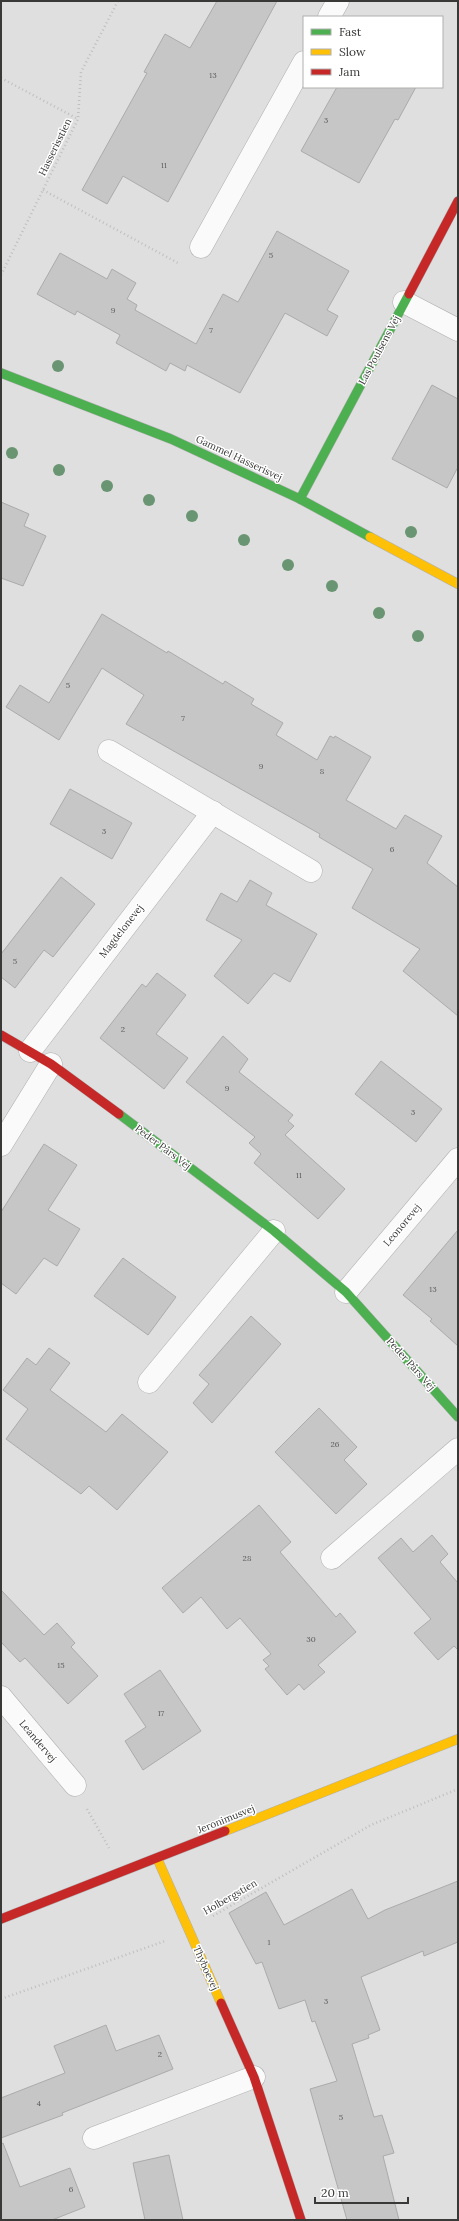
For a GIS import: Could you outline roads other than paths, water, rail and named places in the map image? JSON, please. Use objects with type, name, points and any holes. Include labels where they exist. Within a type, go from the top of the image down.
[{"type":"street","points":[[330,16],[338,1]]},
{"type":"street","points":[[201,247],[303,64]]},
{"type":"street","name":"Las Poulsens Vej","points":[[300,499],[458,201]]},
{"type":"street","points":[[404,302],[458,330]]},
{"type":"street","name":"Gammel Hasserisvej","points":[[1,373],[171,439],[300,499],[458,584]]},
{"type":"street","points":[[109,751],[312,871]]},
{"type":"street","name":"Magdelonevej","points":[[30,1050],[213,812]]},
{"type":"street","name":"Peder Pårs Vej","points":[[1,1035],[30,1050],[51,1064],[155,1140],[274,1231],[346,1292],[458,1417]]},
{"type":"street","points":[[1,1145],[51,1064]]},
{"type":"street","name":"Leonorevej","points":[[346,1292],[458,1158]]},
{"type":"street","points":[[149,1382],[274,1231]]},
{"type":"street","points":[[332,1558],[458,1449]]},
{"type":"street","name":"Leandervej","points":[[1,1697],[75,1785]]},
{"type":"street","name":"Jeronimusvej","points":[[1,1919],[458,1739]]},
{"type":"street","name":"Thyboevej","points":[[157,1858],[254,2078],[301,2220]]},
{"type":"street","points":[[94,2138],[254,2078]]}]
